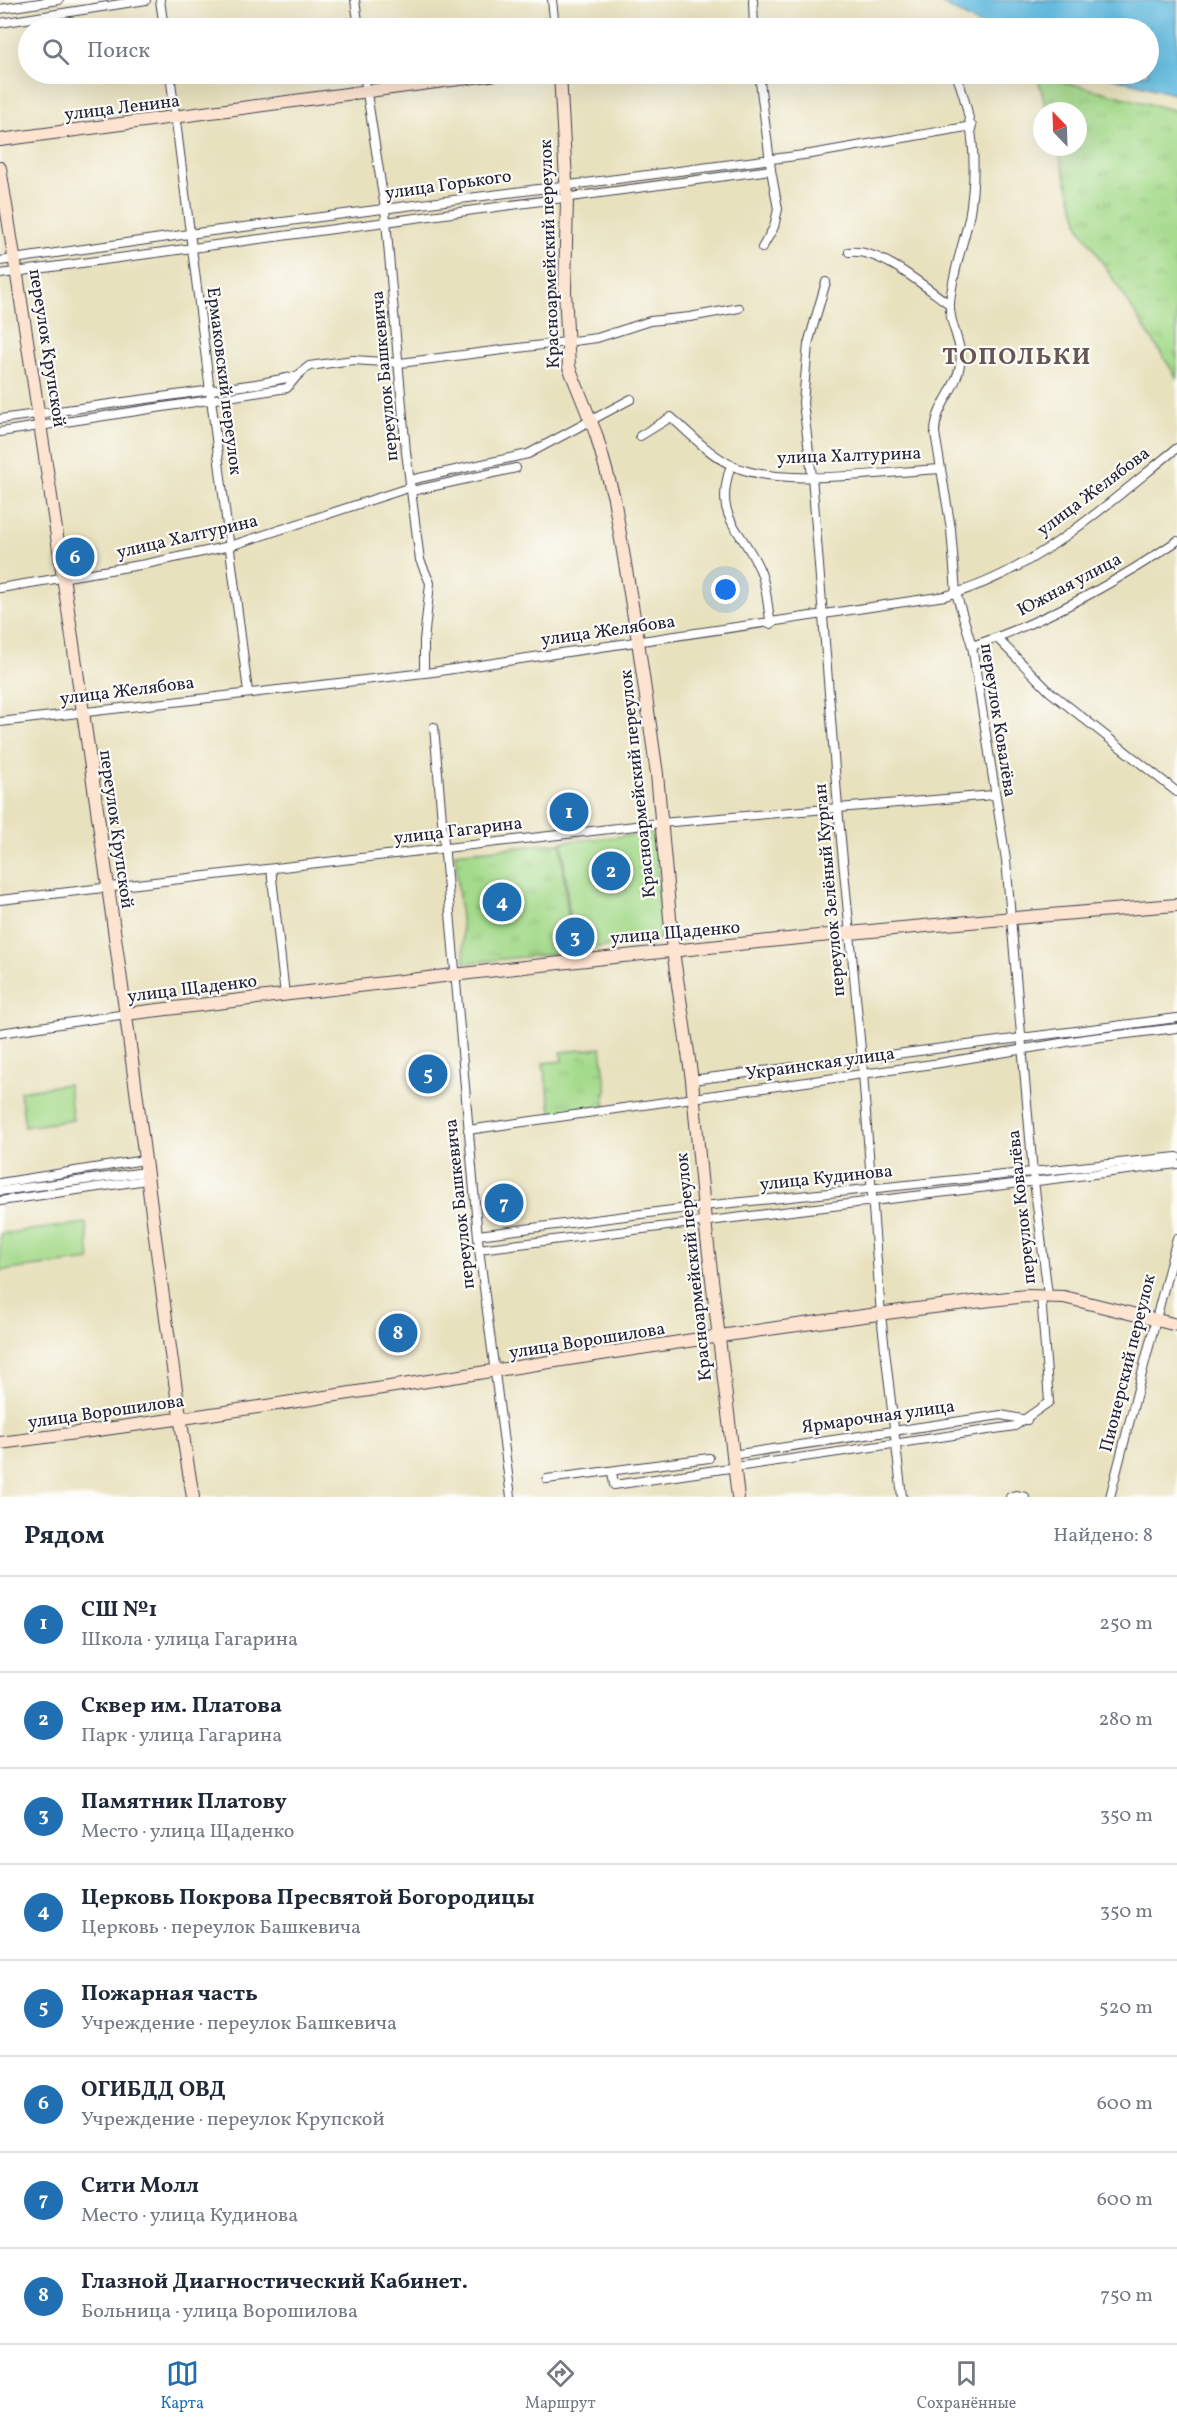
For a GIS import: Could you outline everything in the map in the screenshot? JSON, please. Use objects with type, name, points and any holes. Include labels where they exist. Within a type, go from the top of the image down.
[{"type":"street","points":[[0,9],[59,0]]},
{"type":"street","points":[[32,18],[146,0]]},
{"type":"street","points":[[160,0],[163,18]]},
{"type":"street","points":[[355,0],[358,18]]},
{"type":"street","points":[[552,0],[554,18]]},
{"type":"street","points":[[753,0],[754,18]]},
{"type":"street","points":[[0,23],[18,20]]},
{"type":"street","name":"Ермаковский переулок","points":[[171,84],[248,692]]},
{"type":"street","name":"переулок Башкевича","points":[[365,84],[385,210],[420,560],[430,583],[424,641],[424,673]]},
{"type":"street","name":"улица Ленина","points":[[0,140],[424,84]]},
{"type":"street","name":"Красноармейский переулок","points":[[561,84],[566,192],[569,367],[590,419],[614,498],[638,641],[661,823],[673,951],[692,1080],[703,1206],[738,1497]]},
{"type":"street","points":[[760,84],[778,212],[762,248]]},
{"type":"street","points":[[960,84],[968,105],[972,126]]},
{"type":"street","name":"улица Горького","points":[[0,261],[16,265],[386,224],[566,192],[972,126]]},
{"type":"street","name":"переулок Ковалёва","points":[[972,126],[974,159],[969,215],[950,304],[961,361],[958,375],[936,417],[940,469],[951,529],[956,593],[972,646],[993,795],[1006,860],[1044,1295],[1049,1402],[1027,1420]]},
{"type":"street","name":"переулок Крупской","points":[[0,168],[41,419],[106,887],[126,1014],[180,1419],[193,1497]]},
{"type":"street","name":"улица Горького","points":[[0,274],[16,265],[189,234],[385,210],[771,170]]},
{"type":"street","points":[[849,252],[859,251],[896,267],[950,304]]},
{"type":"street","name":"переулок Зелёный Курган","points":[[826,282],[808,344],[802,403],[812,476],[838,808],[862,1060],[881,1316],[902,1497]]},
{"type":"street","points":[[0,419],[41,419],[212,401],[287,388],[309,366],[353,360],[400,363],[567,342],[611,336],[650,321],[690,317],[739,308]]},
{"type":"street","points":[[0,432],[41,419],[297,376]]},
{"type":"street","name":"улица Халтурина","points":[[0,588],[64,579],[230,546],[411,486],[528,454],[631,399]]},
{"type":"street","name":"улица Халтурина","points":[[640,436],[671,417],[696,440],[730,465],[754,473],[812,476],[940,469]]},
{"type":"street","name":"улица Желябова","points":[[0,722],[424,673],[771,624],[956,593],[995,577],[1069,534],[1177,447]]},
{"type":"street","points":[[730,465],[724,484],[723,505],[760,569],[771,624]]},
{"type":"street","points":[[411,486],[516,468]]},
{"type":"street","name":"Южная улица","points":[[972,646],[997,638],[1108,584],[1177,541]]},
{"type":"street","points":[[997,638],[1049,691],[1177,792]]},
{"type":"street","name":"переулок Башкевича","points":[[434,727],[479,1249],[511,1497]]},
{"type":"street","name":"улица Гагарина","points":[[0,900],[661,823],[993,795]]},
{"type":"street","points":[[270,869],[285,995]]},
{"type":"street","name":"улица Щаденко","points":[[0,1034],[126,1014],[584,959],[1010,918],[1177,905]]},
{"type":"street","name":"Украинская улица","points":[[692,1080],[1022,1040],[1177,1018]]},
{"type":"street","name":"Украинская улица","points":[[468,1130],[1023,1050],[1085,1039],[1177,1028]]},
{"type":"street","name":"улица Кудинова","points":[[478,1235],[703,1206],[1177,1157]]},
{"type":"street","name":"улица Кудинова","points":[[479,1249],[1177,1164]]},
{"type":"street","points":[[0,1183],[146,1171]]},
{"type":"street","points":[[0,1191],[146,1171]]},
{"type":"street","points":[[0,1201],[146,1171]]},
{"type":"street","name":"Пионерский переулок","points":[[1110,1497],[1177,1238]]},
{"type":"street","name":"улица Ворошилова","points":[[0,1443],[180,1419],[404,1383],[496,1372],[718,1337],[1044,1295],[1177,1325]]},
{"type":"street","name":"Ярмарочная улица","points":[[732,1455],[1001,1415],[1027,1420]]},
{"type":"street","points":[[612,1471],[614,1485],[1010,1428],[1027,1420]]},
{"type":"street","points":[[547,1479],[709,1458]]},
{"type":"green space","name":"ТОПОЛЬКИ","points":[[1040,84],[1072,84],[1177,111],[1177,378],[1080,228],[1060,156],[1087,156],[1087,102],[1044,102]]},
{"type":"green space","points":[[656,833],[661,939],[573,951],[562,842]]},
{"type":"green space","points":[[561,843],[571,952],[465,963],[455,853]]},
{"type":"green space","points":[[601,1048],[607,1092],[604,1093],[606,1107],[552,1115],[543,1063],[562,1061],[561,1052]]},
{"type":"green space","points":[[68,1084],[73,1120],[25,1127],[20,1091]]},
{"type":"green space","points":[[86,1223],[90,1260],[0,1271],[0,1234]]},
{"type":"water","points":[[936,0],[1177,0],[1177,95],[1137,84],[1159,84],[1159,18],[968,18]]},
{"type":"place","name":"ОГИБДД ОВД","points":[[75,557]]},
{"type":"place","name":"СШ №1","points":[[569,812]]},
{"type":"place","name":"Сквер им. Платова","points":[[611,871]]},
{"type":"place","name":"Церковь Покрова Пресвятой Богородицы","points":[[502,902]]},
{"type":"place","name":"Памятник Платову","points":[[575,937]]},
{"type":"place","name":"Пожарная часть","points":[[428,1074]]},
{"type":"place","name":"Сити Молл","points":[[504,1203]]},
{"type":"place","name":"Глазной Диагностический Кабинет.","points":[[398,1333]]},
{"type":"district","name":"ТОПОЛЬКИ","points":[[1017,356]]}]
